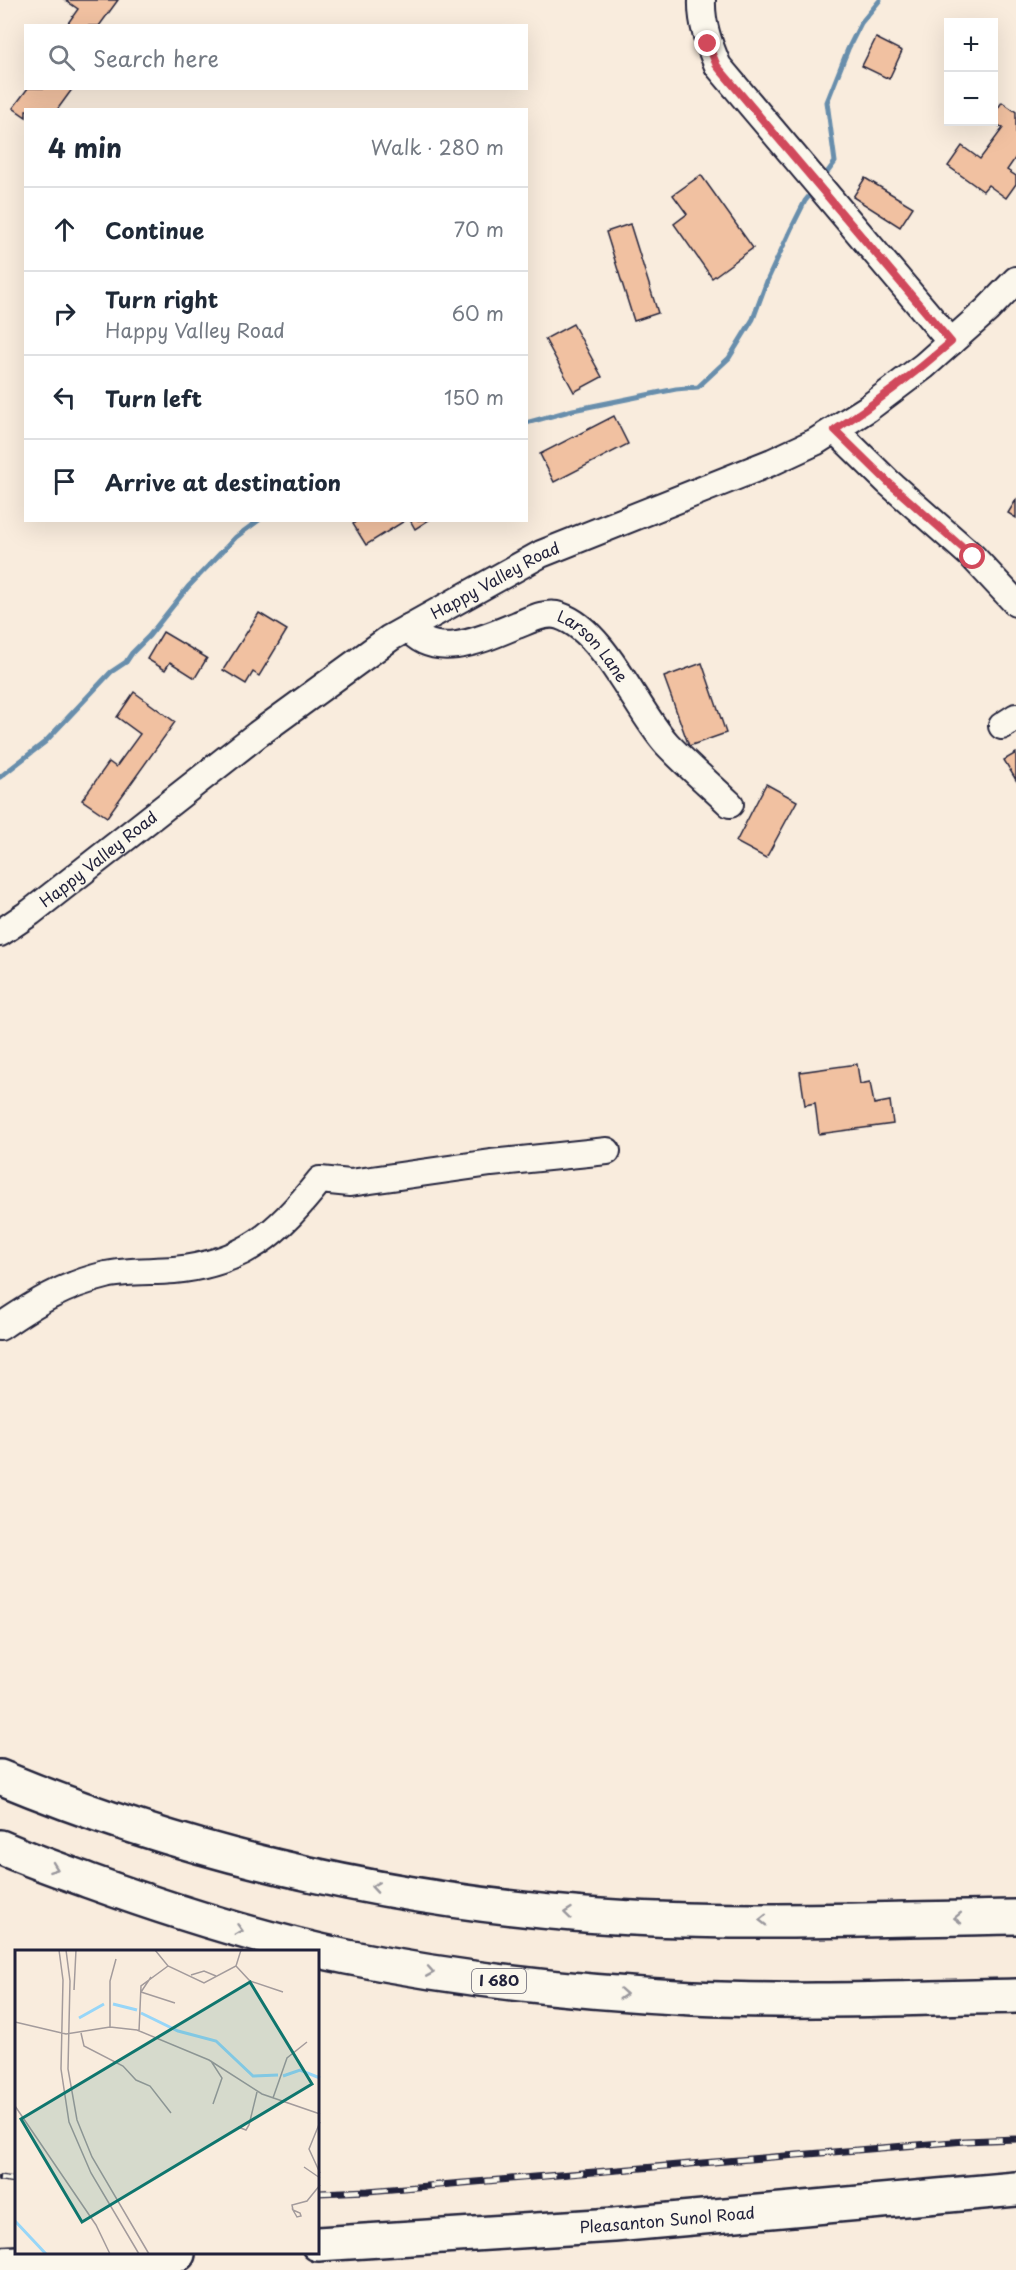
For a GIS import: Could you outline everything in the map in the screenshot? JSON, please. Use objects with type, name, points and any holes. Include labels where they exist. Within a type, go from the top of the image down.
[{"type":"main road","points":[[0,1777],[143,1830],[253,1861],[362,1885],[472,1903],[586,1915],[700,1920],[1016,1917]]},
{"type":"main road","name":"I 680","points":[[0,1847],[124,1894],[233,1929],[345,1956],[454,1976],[578,1991],[696,1998],[1016,1996]]},
{"type":"main road","name":"Pleasanton Sunol Road","points":[[320,2244],[614,2225],[828,2208],[1016,2189]]},
{"type":"main road","points":[[0,2264],[146,2255]]},
{"type":"street","points":[[702,0],[708,44],[717,66],[951,342]]},
{"type":"street","name":"Happy Valley Road","points":[[0,933],[32,912],[258,734],[390,638],[541,554],[771,462],[815,442],[867,409],[915,373],[1016,280]]},
{"type":"street","points":[[835,430],[888,482],[973,557],[1016,603]]},
{"type":"street","name":"Larson Lane","points":[[408,628],[416,638],[431,646],[461,645],[538,616],[559,615],[578,626],[599,647],[666,743],[730,804]]},
{"type":"street","points":[[0,1327],[56,1291],[107,1274],[177,1269],[220,1262],[259,1243],[293,1214],[320,1180],[350,1183],[490,1163],[607,1151]]},
{"type":"building","points":[[65,0],[118,0],[100,24],[67,24],[78,9]]},
{"type":"building","points":[[876,38],[902,51],[889,79],[862,66]]},
{"type":"building","points":[[26,90],[72,90],[58,108],[24,108],[24,116],[13,108]]},
{"type":"building","points":[[1002,102],[1016,112],[1016,157],[1007,170],[1016,176],[1016,184],[1006,198],[988,185],[983,191],[948,166],[962,146],[980,159],[1003,128],[998,125],[998,108]]},
{"type":"building","points":[[701,175],[753,248],[712,278],[674,224],[687,214],[673,195]]},
{"type":"building","points":[[865,178],[913,207],[900,227],[853,197]]},
{"type":"building","points":[[630,224],[658,313],[634,321],[606,232]]},
{"type":"building","points":[[573,324],[602,377],[574,392],[545,339]]},
{"type":"building","points":[[614,416],[628,444],[554,482],[540,454]]},
{"type":"building","points":[[1016,500],[1016,518],[1008,513]]},
{"type":"building","points":[[356,522],[403,522],[366,545],[353,524]]},
{"type":"building","points":[[411,522],[426,522],[415,529]]},
{"type":"building","points":[[259,613],[287,630],[259,676],[253,672],[246,684],[223,670]]},
{"type":"building","points":[[163,632],[207,658],[195,678],[170,662],[165,670],[147,659]]},
{"type":"building","points":[[702,663],[726,733],[689,746],[664,677]]},
{"type":"building","points":[[134,692],[175,722],[107,817],[82,800],[109,762],[116,767],[140,734],[117,717]]},
{"type":"building","points":[[1016,753],[1016,780],[1004,760]]},
{"type":"building","points":[[766,784],[797,801],[766,858],[736,842]]},
{"type":"building","points":[[857,1064],[860,1084],[870,1082],[874,1104],[890,1101],[893,1124],[819,1134],[815,1103],[805,1105],[800,1072]]},
{"type":"waterway","points":[[823,178],[835,162],[827,102],[861,23],[880,0]]},
{"type":"waterway","points":[[528,422],[573,410],[676,389],[698,387],[729,358],[753,319],[767,281],[791,229],[805,201],[814,190]]},
{"type":"waterway","points":[[0,777],[45,742],[111,672],[126,662],[188,587],[236,537],[256,522]]},
{"type":"railway","points":[[320,2193],[368,2191],[965,2141],[1016,2139]]},
{"type":"railway","points":[[0,2178],[15,2180]]},
{"type":"route","points":[[708,44],[717,66],[951,342],[924,366],[835,430],[888,482],[973,557]]}]
